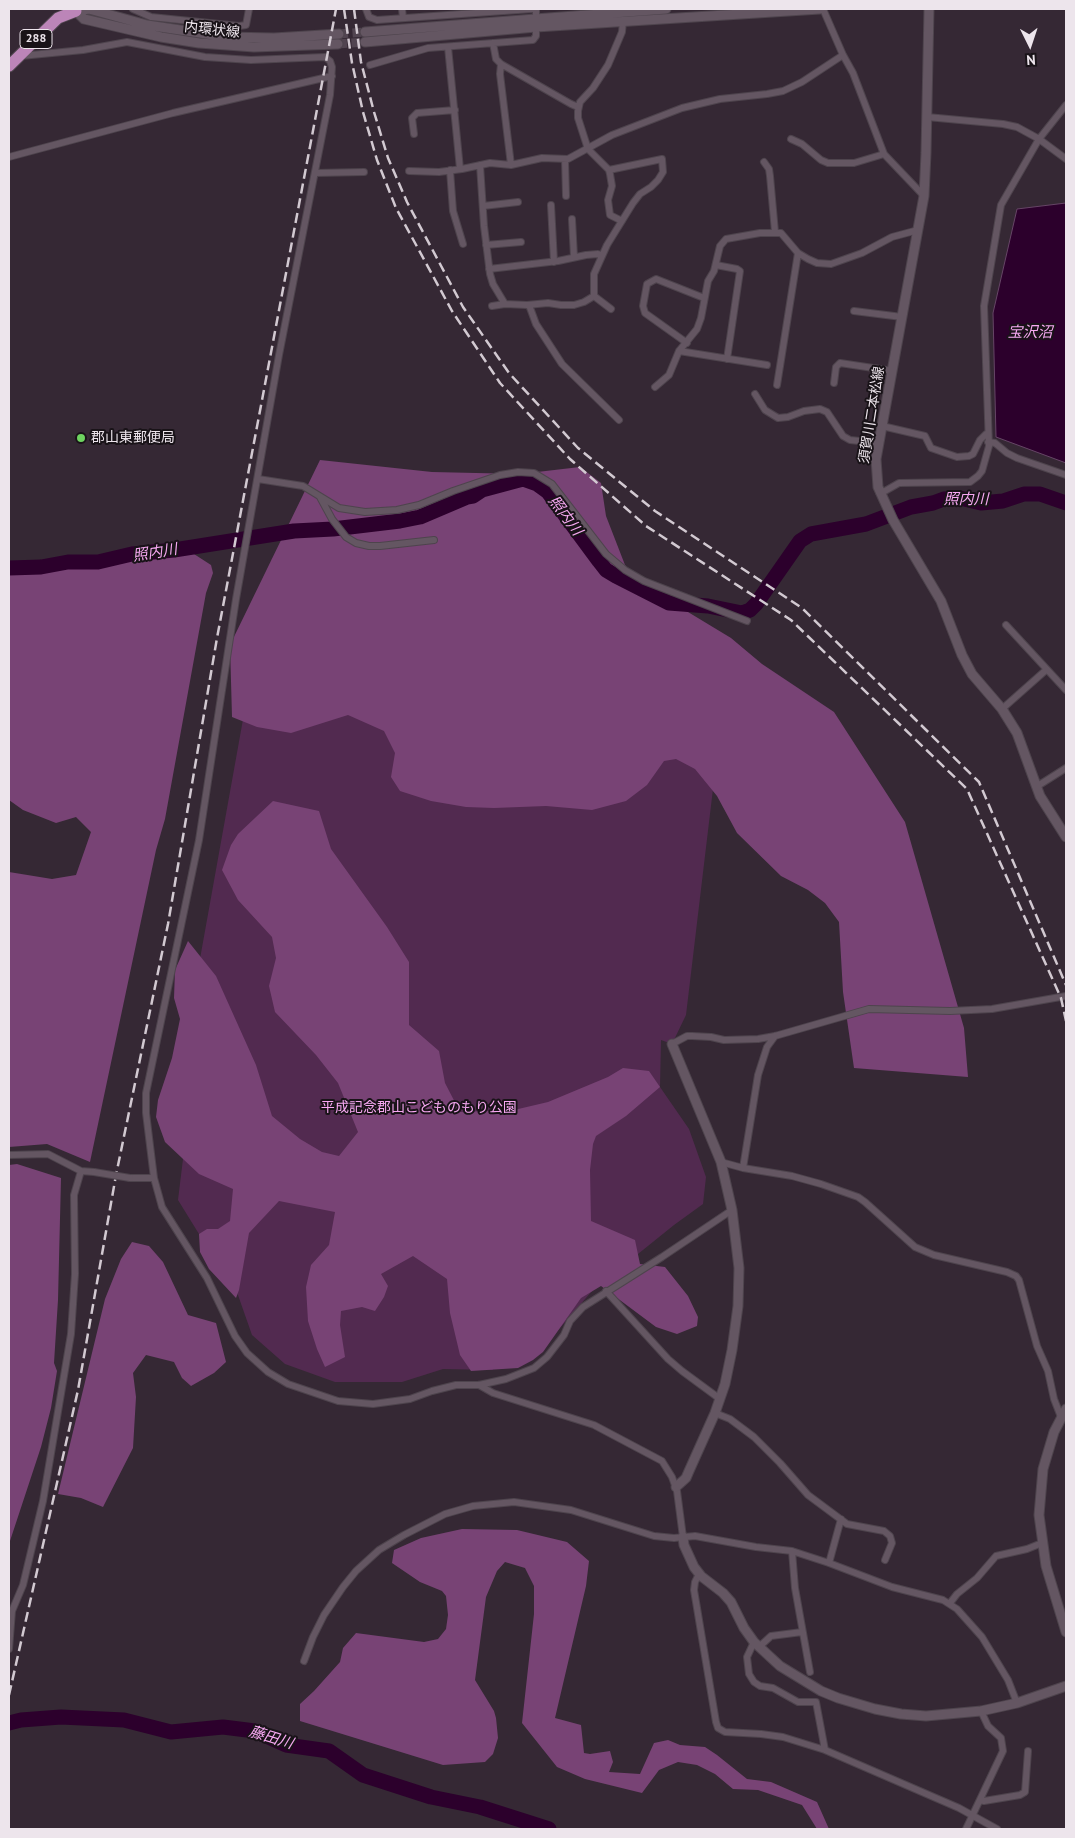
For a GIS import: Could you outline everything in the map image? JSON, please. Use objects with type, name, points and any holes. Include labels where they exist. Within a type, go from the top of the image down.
[{"type":"highway","name":"288","points":[[9,66],[58,18],[78,13]]},
{"type":"main road","points":[[78,13],[90,9]]},
{"type":"main road","name":"内環状線","points":[[78,13],[161,38],[224,46],[283,47],[339,39],[226,37],[147,25],[90,9]]},
{"type":"main road","points":[[536,23],[582,12],[664,9]]},
{"type":"main road","points":[[365,37],[536,23],[623,21],[822,9]]},
{"type":"main road","name":"須賀川二本松線","points":[[929,9],[924,196],[879,443],[876,468],[879,492],[941,600],[962,655],[972,674],[1002,709],[1017,733],[1040,796],[1066,838]]},
{"type":"main road","points":[[672,1044],[721,1162],[732,1210],[739,1268],[738,1306],[732,1350],[720,1399],[686,1478],[676,1487]]},
{"type":"main road","points":[[1064,1413],[1054,1432],[1043,1469],[1040,1486],[1039,1515],[1046,1566],[1066,1632]]},
{"type":"main road","points":[[683,1537],[690,1560],[699,1574],[723,1593],[731,1602],[744,1628],[756,1645],[780,1666],[821,1691],[838,1698],[875,1709],[900,1714],[926,1716],[981,1711],[1017,1703],[1066,1686]]},
{"type":"street","points":[[133,9],[152,17],[239,26],[246,25],[249,9]]},
{"type":"street","points":[[366,9],[371,19],[532,9]]},
{"type":"street","points":[[402,9],[403,18]]},
{"type":"street","points":[[370,64],[428,48],[533,40],[536,36],[536,9]]},
{"type":"street","points":[[822,9],[853,74],[884,154],[924,196]]},
{"type":"street","points":[[622,221],[613,217],[609,212],[608,196],[612,184],[609,170],[588,149],[578,118],[578,106],[608,66],[622,32],[623,21]]},
{"type":"street","points":[[19,56],[83,50],[127,42],[205,57],[252,60],[325,56],[330,61],[332,76],[330,95],[279,355],[236,599],[199,840],[146,1093],[146,1113],[154,1178],[162,1207],[207,1278],[235,1336],[247,1353],[268,1372],[288,1384],[338,1401],[373,1404],[410,1399],[456,1386],[480,1385],[506,1379],[534,1368],[542,1362],[562,1339],[570,1321],[583,1306],[662,1257],[732,1210]]},
{"type":"street","points":[[493,43],[496,59],[501,64],[571,104],[578,106]]},
{"type":"street","points":[[448,47],[460,169]]},
{"type":"street","points":[[409,171],[429,172],[460,169],[490,163],[511,165],[542,158],[565,159],[574,157],[612,135],[682,108],[720,99],[783,91],[802,82],[843,55]]},
{"type":"street","points":[[501,64],[500,74],[511,165]]},
{"type":"street","points":[[9,157],[172,114],[332,76]]},
{"type":"street","points":[[879,492],[885,491],[899,483],[907,482],[970,482],[982,471],[988,442],[984,306],[1001,205],[1039,139],[1066,105]]},
{"type":"street","points":[[414,134],[412,118],[417,113],[455,110]]},
{"type":"street","points":[[927,117],[1003,124],[1023,129],[1066,159]]},
{"type":"street","points":[[791,139],[806,147],[822,160],[832,163],[854,163],[884,154]]},
{"type":"street","points":[[565,159],[566,196]]},
{"type":"street","points":[[594,296],[594,274],[607,244],[640,194],[658,180],[663,172],[662,159],[609,170]]},
{"type":"street","points":[[764,162],[769,169],[775,232]]},
{"type":"street","points":[[480,165],[482,206],[489,269],[493,284],[505,304]]},
{"type":"street","points":[[450,170],[453,211],[463,244]]},
{"type":"street","points":[[314,174],[364,172]]},
{"type":"street","points":[[482,206],[518,202]]},
{"type":"street","points":[[551,204],[554,262]]},
{"type":"street","points":[[572,219],[574,258]]},
{"type":"street","points":[[655,387],[669,375],[679,351],[697,329],[708,281],[716,265],[720,246],[726,239],[775,232],[783,234],[798,253],[814,262],[831,264],[862,253],[892,237],[918,230]]},
{"type":"street","points":[[486,245],[521,242]]},
{"type":"street","points":[[777,385],[798,253]]},
{"type":"street","points":[[489,269],[554,262],[593,254],[602,256]]},
{"type":"street","points":[[716,265],[740,271],[727,359]]},
{"type":"street","points":[[687,343],[645,313],[643,306],[647,284],[656,279],[704,298]]},
{"type":"street","points":[[492,306],[548,303],[574,305],[594,296]]},
{"type":"street","points":[[594,296],[611,309]]},
{"type":"street","points":[[529,305],[536,324],[562,364],[619,420]]},
{"type":"street","points":[[854,311],[902,317]]},
{"type":"street","points":[[679,351],[767,365]]},
{"type":"street","points":[[834,384],[836,366],[840,363],[893,371]]},
{"type":"street","points":[[755,394],[765,410],[778,418],[820,409],[827,412],[843,436],[850,440],[879,443]]},
{"type":"street","points":[[882,426],[925,436],[932,448],[958,457],[974,454],[980,440],[988,434]]},
{"type":"street","points":[[988,442],[998,444],[1011,456],[1066,475]]},
{"type":"street","points":[[258,479],[303,486],[330,503],[346,510],[365,512],[397,510],[419,505],[500,475],[518,472],[534,473],[552,484],[606,554],[625,570],[644,581],[748,621]]},
{"type":"street","points":[[319,496],[332,519],[346,537],[356,544],[373,546],[434,540]]},
{"type":"street","points":[[1006,626],[1066,690]]},
{"type":"street","points":[[1002,709],[1046,670]]},
{"type":"street","points":[[1036,787],[1066,768]]},
{"type":"street","points":[[672,1044],[692,1036],[724,1040],[758,1039],[775,1036],[869,1009],[950,1011],[992,1009],[1066,996]]},
{"type":"street","points":[[743,1168],[758,1075],[767,1047],[775,1036]]},
{"type":"street","points":[[9,1155],[48,1154],[81,1171],[130,1178],[154,1178]]},
{"type":"street","points":[[721,1162],[812,1181],[858,1197],[915,1247],[934,1255],[1007,1272],[1016,1276],[1019,1280],[1037,1346],[1048,1371],[1054,1399],[1064,1413]]},
{"type":"street","points":[[9,1649],[11,1618],[23,1585],[42,1500],[72,1334],[74,1195],[81,1171]]},
{"type":"street","points":[[606,1291],[668,1359],[720,1399]]},
{"type":"street","points":[[480,1385],[493,1393],[594,1425],[647,1452],[665,1464],[679,1498],[683,1537]]},
{"type":"street","points":[[715,1413],[730,1419],[754,1437],[808,1495],[848,1524],[884,1531],[890,1536],[892,1543],[885,1560]]},
{"type":"street","points":[[304,1660],[324,1615],[343,1587],[356,1571],[379,1550],[445,1514],[473,1506],[494,1503],[530,1503],[579,1511],[654,1536],[674,1538],[695,1536],[756,1547],[792,1551],[829,1562],[892,1587],[943,1600],[950,1603],[982,1637],[1008,1680],[1017,1703]]},
{"type":"street","points":[[829,1562],[841,1519]]},
{"type":"street","points":[[950,1603],[957,1594],[977,1578],[996,1556],[1027,1549],[1042,1543]]},
{"type":"street","points":[[792,1551],[795,1588],[810,1672]]},
{"type":"street","points":[[699,1574],[694,1590],[718,1728],[725,1732],[761,1734],[783,1738],[825,1750],[973,1814],[997,1829]]},
{"type":"street","points":[[9,1606],[17,1598]]},
{"type":"street","points":[[802,1632],[771,1636],[756,1645],[748,1657],[749,1674],[754,1682],[760,1686],[773,1688],[798,1702],[816,1702],[825,1750]]},
{"type":"street","points":[[966,1829],[1001,1756],[1004,1745],[1001,1738],[988,1726],[981,1711]]},
{"type":"street","points":[[980,1800],[1020,1795],[1025,1792],[1028,1751]]},
{"type":"green space","points":[[320,460],[432,472],[520,474],[580,467],[601,483],[606,516],[625,565],[645,590],[688,612],[731,638],[762,664],[834,712],[905,822],[964,1028],[968,1077],[854,1068],[843,992],[839,922],[825,903],[808,890],[781,876],[737,833],[717,796],[695,769],[676,759],[664,761],[647,785],[626,801],[592,810],[546,806],[466,807],[431,801],[400,791],[391,777],[395,753],[384,731],[348,715],[291,733],[257,727],[232,717],[230,645]]},
{"type":"green space","points":[[153,551],[194,554],[211,565],[213,573],[206,593],[165,819],[156,850],[90,1162],[47,1144],[9,1147],[9,872],[52,879],[76,875],[91,832],[76,817],[56,823],[23,810],[9,800],[9,573],[38,573],[85,566]]},
{"type":"green space","name":"平成記念郡山こどものもり公園","points":[[272,558],[599,591],[731,638],[686,1015],[672,1044],[661,1040],[660,1087],[689,1129],[706,1177],[703,1204],[592,1291],[559,1329],[492,1370],[443,1369],[402,1382],[335,1382],[285,1364],[252,1335],[225,1258],[199,1234],[178,1200],[183,1159],[173,1109]]},
{"type":"green space","points":[[273,801],[319,811],[331,849],[387,927],[409,962],[409,1025],[439,1051],[445,1083],[460,1112],[514,1110],[548,1102],[608,1077],[623,1068],[649,1071],[660,1087],[626,1116],[596,1136],[593,1144],[590,1170],[591,1221],[635,1240],[640,1264],[665,1267],[688,1296],[698,1317],[697,1326],[677,1334],[656,1327],[601,1286],[581,1298],[543,1352],[533,1360],[518,1368],[471,1371],[460,1355],[450,1313],[447,1279],[413,1256],[381,1274],[388,1286],[384,1297],[375,1311],[362,1307],[341,1311],[340,1325],[345,1357],[325,1367],[308,1321],[306,1287],[311,1265],[329,1245],[335,1212],[279,1201],[249,1233],[236,1298],[209,1269],[200,1252],[199,1234],[207,1229],[218,1229],[230,1221],[233,1189],[199,1174],[165,1142],[156,1117],[158,1100],[172,1058],[180,1019],[174,998],[175,970],[188,941],[216,976],[256,1065],[272,1116],[300,1139],[322,1152],[339,1156],[358,1132],[338,1083],[316,1055],[275,1012],[269,986],[276,958],[272,937],[238,900],[222,870],[231,845],[238,834]]},
{"type":"green space","points":[[17,1164],[61,1178],[58,1300],[54,1363],[57,1371],[51,1408],[41,1447],[9,1544],[9,1165]]},
{"type":"green space","points":[[132,1242],[149,1246],[163,1262],[188,1315],[216,1323],[226,1362],[214,1373],[191,1386],[182,1378],[174,1362],[146,1355],[133,1373],[136,1397],[133,1448],[103,1507],[81,1498],[58,1494],[105,1299],[121,1259]]},
{"type":"green space","points":[[462,1529],[517,1530],[567,1542],[589,1561],[586,1586],[555,1718],[581,1725],[584,1753],[610,1751],[613,1762],[609,1772],[640,1774],[654,1743],[668,1740],[680,1745],[705,1747],[747,1779],[771,1782],[817,1802],[829,1829],[817,1829],[802,1805],[758,1790],[733,1789],[715,1774],[697,1765],[678,1762],[659,1770],[642,1793],[585,1779],[557,1767],[522,1723],[534,1614],[534,1586],[525,1568],[505,1562],[497,1571],[486,1597],[475,1680],[494,1711],[496,1718],[498,1738],[493,1754],[485,1762],[443,1765],[300,1721],[300,1704],[340,1662],[343,1648],[356,1633],[424,1642],[438,1639],[446,1629],[448,1615],[446,1596],[442,1591],[420,1582],[392,1563],[394,1550],[421,1538]]},
{"type":"water","name":"宝沢沼","points":[[1066,203],[1066,463],[996,437],[993,313],[1017,209]]},
{"type":"waterway","name":"照内川","points":[[9,568],[41,567],[68,562],[98,562],[132,554],[174,550],[294,531],[333,529],[400,521],[420,517],[473,496],[482,490],[523,479],[537,484],[548,492],[606,570],[669,603],[708,606],[742,613],[750,610],[756,604],[800,541],[811,534],[866,524],[911,507],[944,499],[960,498],[981,503],[1003,501],[1024,494],[1040,494],[1066,503]]},
{"type":"waterway","name":"藤田川","points":[[9,1723],[21,1720],[61,1717],[124,1720],[171,1732],[223,1727],[255,1731],[286,1745],[329,1751],[363,1775],[431,1797],[480,1807],[549,1829]]},
{"type":"tunnel","points":[[339,34],[365,32]]},
{"type":"tunnel","points":[[338,44],[365,42]]},
{"type":"railway","points":[[9,1695],[78,1390],[116,1175],[168,924],[217,638],[336,9]]},
{"type":"railway","points":[[344,9],[352,63],[363,112],[377,160],[396,208],[452,311],[500,383],[570,459],[646,526],[791,620],[967,789],[1061,998],[1066,1021]]},
{"type":"railway","points":[[354,9],[361,62],[388,158],[407,202],[463,307],[509,373],[578,448],[655,511],[802,608],[979,782],[1066,985]]},
{"type":"place","name":"郡山東郵便局","points":[[81,438]]}]
